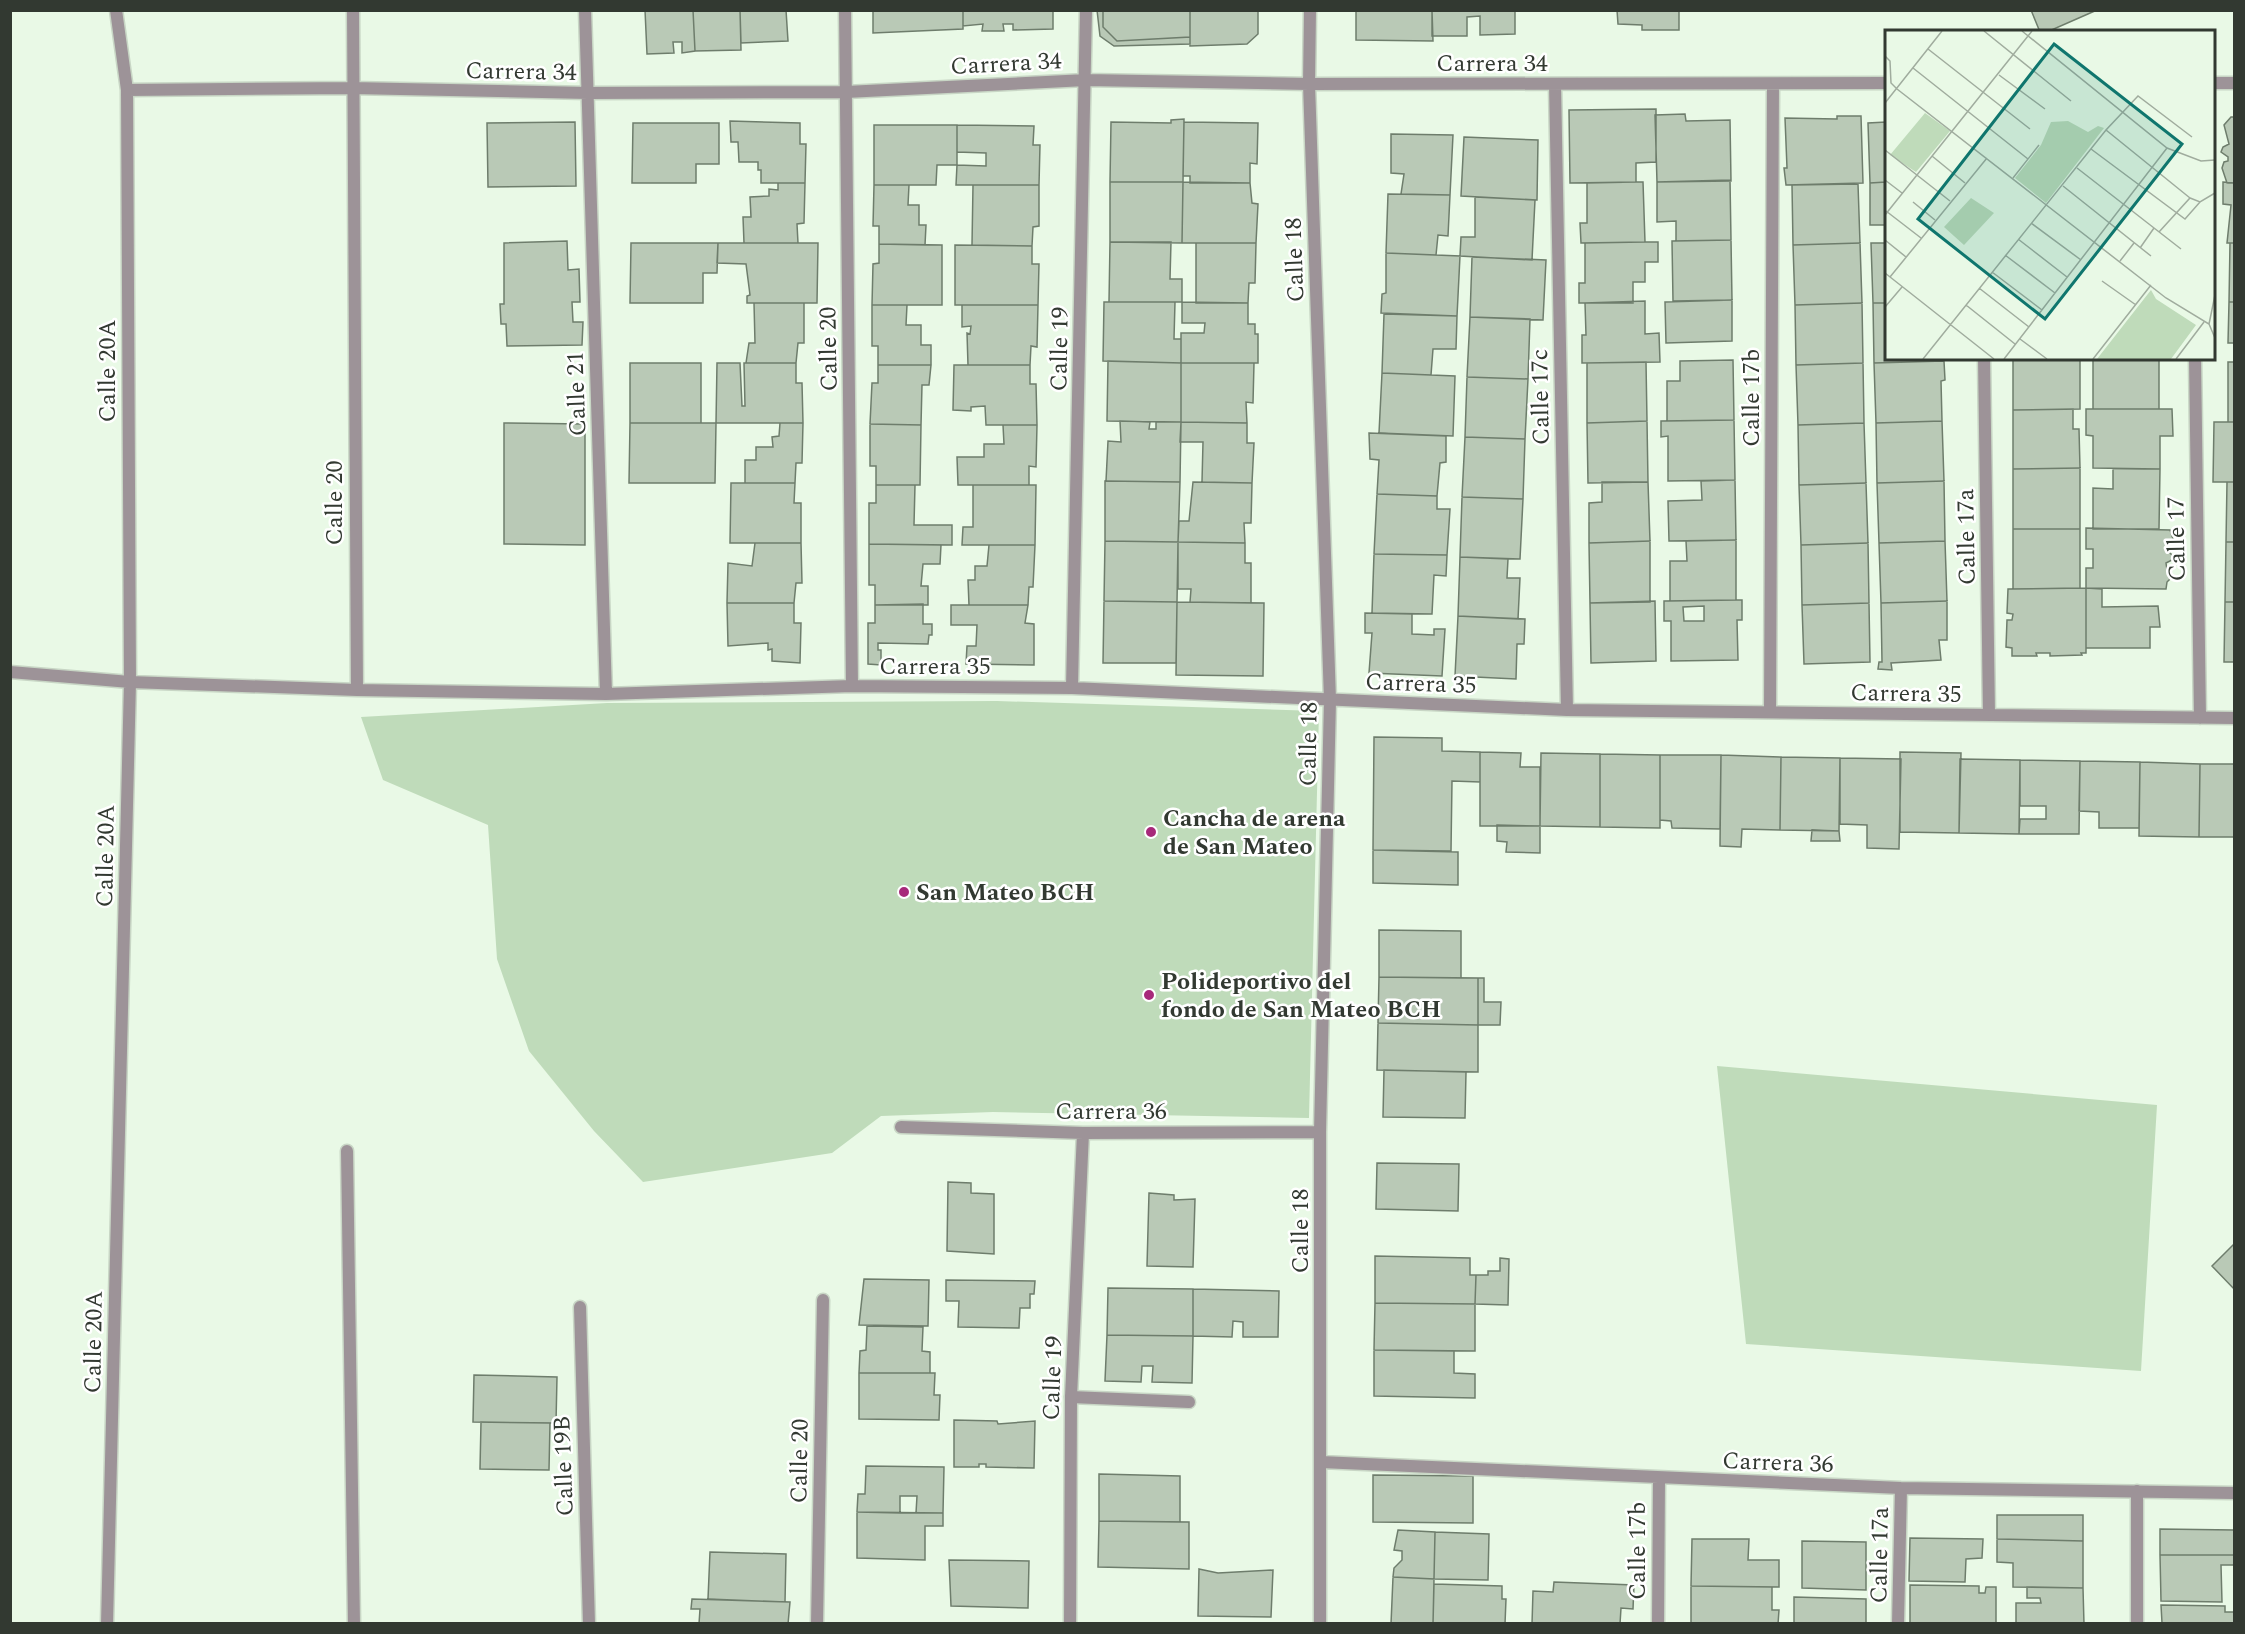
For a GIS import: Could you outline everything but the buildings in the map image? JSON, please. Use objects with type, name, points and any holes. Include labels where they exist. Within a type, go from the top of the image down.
[{"type":"street","name":"Calle 20A","points":[[107,1623],[130,682],[127,90],[116,10]]},
{"type":"street","name":"Calle 20","points":[[354,10],[352,88],[357,690]]},
{"type":"street","points":[[585,10],[588,93]]},
{"type":"street","name":"Calle 20","points":[[845,10],[852,686]]},
{"type":"street","name":"Calle 19","points":[[1072,688],[1086,10]]},
{"type":"street","name":"Calle 18","points":[[1310,10],[1309,84],[1330,700],[1320,1132],[1320,1623]]},
{"type":"street","name":"Carrera 34","points":[[127,90],[352,88],[588,93],[846,92],[1086,80],[1309,84],[1885,83]]},
{"type":"street","points":[[2215,83],[2235,83]]},
{"type":"street","name":"Calle 17c","points":[[1555,84],[1567,710]]},
{"type":"street","name":"Calle 17b","points":[[1770,712],[1773,84]]},
{"type":"street","name":"Calle 21","points":[[588,93],[606,694]]},
{"type":"street","name":"Calle 17a","points":[[1984,360],[1989,715]]},
{"type":"street","name":"Calle 17","points":[[2195,360],[2200,718]]},
{"type":"street","points":[[10,672],[130,682],[357,690]]},
{"type":"street","name":"Carrera 35","points":[[357,690],[606,694],[852,686],[1072,688],[1567,710],[2235,718]]},
{"type":"street","name":"Carrera 36","points":[[901,1127],[1083,1133],[1320,1132]]},
{"type":"street","name":"Calle 19","points":[[1070,1623],[1071,1397],[1083,1133]]},
{"type":"street","points":[[347,1151],[354,1623]]},
{"type":"street","name":"Calle 20","points":[[817,1623],[823,1300]]},
{"type":"street","name":"Calle 19B","points":[[580,1307],[589,1623]]},
{"type":"street","points":[[1071,1397],[1189,1402]]},
{"type":"street","name":"Carrera 36","points":[[1321,1462],[1659,1479],[1901,1488],[2235,1493]]},
{"type":"street","name":"Calle 17b","points":[[1658,1623],[1659,1479]]},
{"type":"street","name":"Calle 17a","points":[[1898,1623],[1901,1488]]},
{"type":"street","points":[[2137,1491],[2138,1623]]},
{"type":"green space","name":"San Mateo BCH","points":[[997,701],[1319,711],[1309,1118],[993,1112],[881,1116],[832,1153],[643,1182],[594,1131],[529,1051],[497,959],[488,825],[383,780],[361,717],[607,703]]},
{"type":"green space","points":[[1717,1066],[2157,1105],[2141,1371],[1746,1344]]},
{"type":"place","name":"Cancha de arena de San Mateo","points":[[1151,832]]},
{"type":"place","name":"San Mateo BCH","points":[[904,892]]},
{"type":"place","name":"Polideportivo del fondo de San Mateo BCH","points":[[1149,995]]}]
